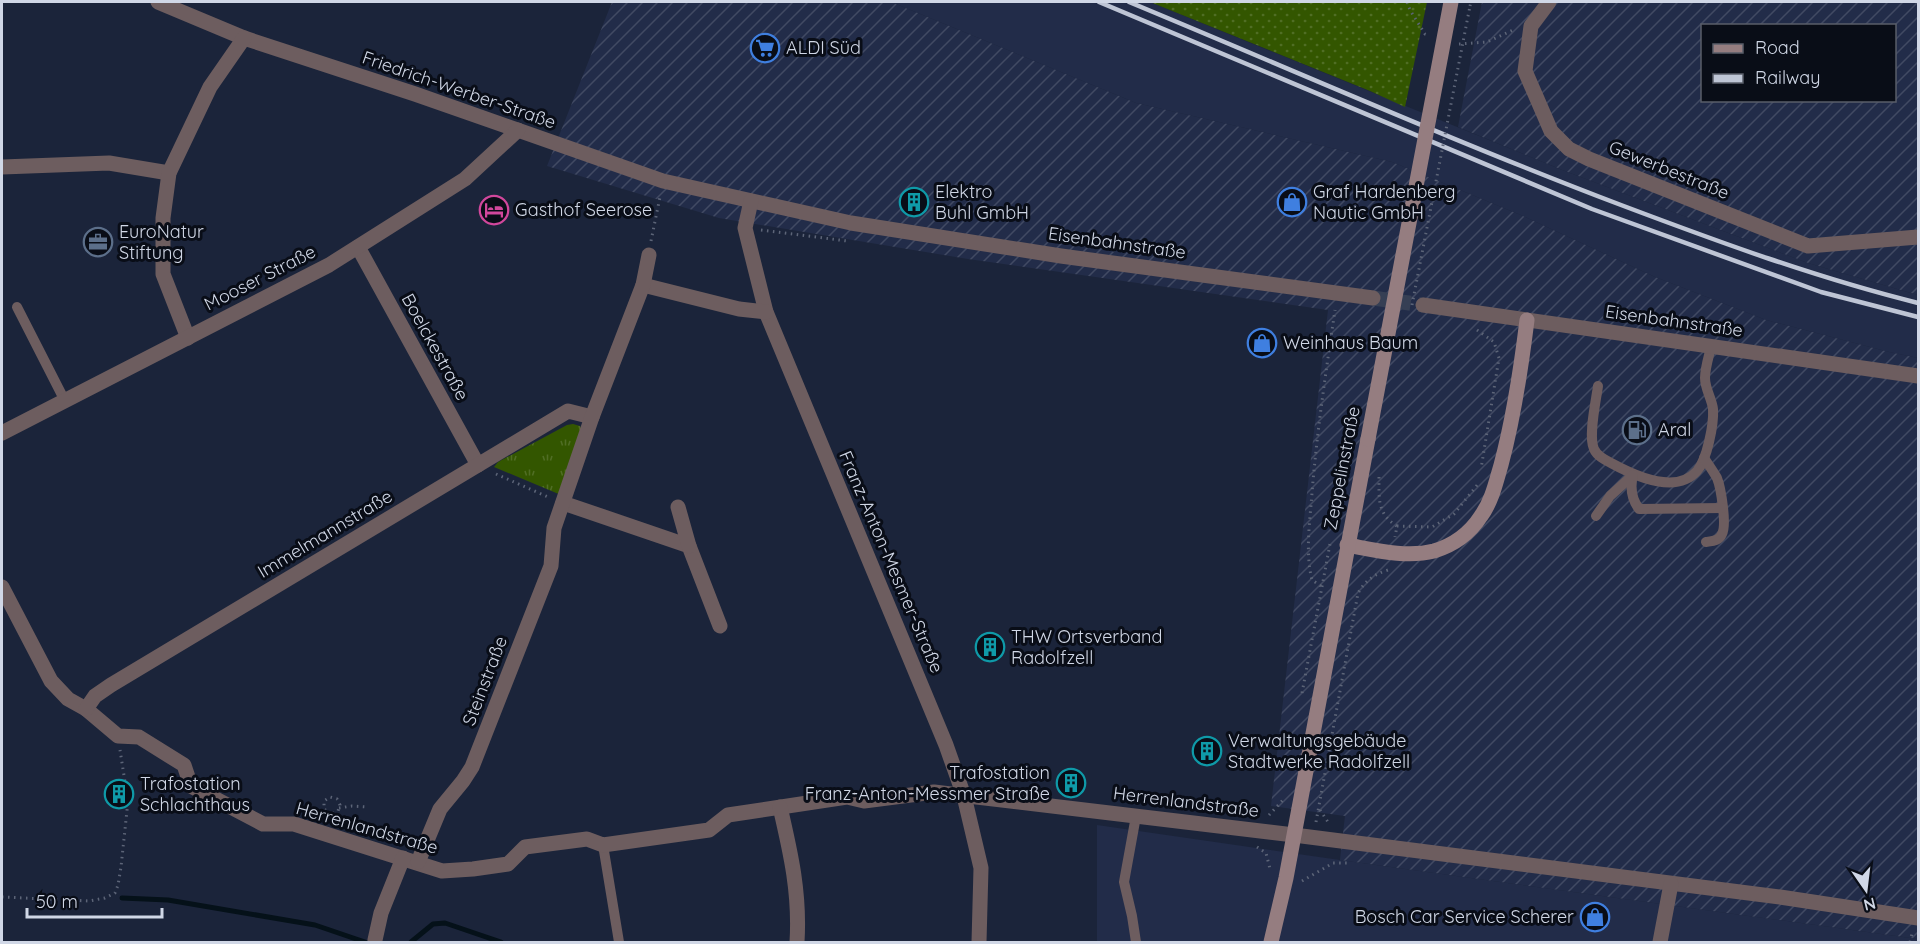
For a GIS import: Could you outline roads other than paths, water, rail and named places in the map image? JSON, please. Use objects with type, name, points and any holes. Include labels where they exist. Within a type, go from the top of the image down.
[{"type":"main road","name":"Zeppelinstraße","points":[[1271,942],[1294,835],[1451,2]]},
{"type":"main road","points":[[1347,545],[1413,554],[1434,551],[1455,543],[1482,515],[1495,489],[1515,408],[1527,320]]},
{"type":"street","name":"Friedrich-Werber-Straße","points":[[158,2],[244,38],[663,181],[751,201]]},
{"type":"street","name":"Gewerbestraße","points":[[1549,2],[1532,26],[1525,71],[1551,132],[1569,149],[1808,246],[1918,237]]},
{"type":"street","points":[[188,338],[163,274],[163,218],[169,173],[210,87],[244,38]]},
{"type":"street","name":"Mooser Straße","points":[[2,433],[329,264],[465,179],[518,130]]},
{"type":"street","points":[[2,167],[109,163],[169,173]]},
{"type":"street","name":"Eisenbahnstraße","points":[[751,201],[851,223],[1061,256],[1372,298]]},
{"type":"street","name":"Franz-Anton-Mesmer-Straße","points":[[751,201],[745,228],[766,312],[946,746],[964,796],[981,868],[979,942]]},
{"type":"street","name":"Boelckestraße","points":[[357,247],[478,465]]},
{"type":"street","name":"Steinstraße","points":[[375,940],[381,912],[440,809],[472,767],[551,566],[554,528],[592,417],[643,285],[649,255]]},
{"type":"street","points":[[643,285],[739,309],[766,312]]},
{"type":"street","name":"Eisenbahnstraße","points":[[1418,306],[1918,376]]},
{"type":"street","name":"Immelmannstraße","points":[[86,709],[95,696],[111,685],[567,411],[592,417]]},
{"type":"street","points":[[563,504],[689,546]]},
{"type":"street","points":[[678,507],[689,546],[720,626]]},
{"type":"street","name":"Herrenlandstraße","points":[[2,587],[51,681],[68,699],[86,709],[118,736],[139,737],[184,765],[191,786],[263,824],[294,824],[442,871],[508,864],[525,847],[587,839],[603,845],[709,830],[728,814],[847,797],[864,801],[934,792],[1255,830],[1918,918]]},
{"type":"street","points":[[780,807],[796,878],[799,916],[797,942]]},
{"type":"street","points":[[1660,942],[1671,884]]},
{"type":"lane","points":[[17,308],[65,401]]},
{"type":"lane","points":[[1598,386],[1592,440],[1594,451],[1600,457],[1647,480],[1687,478],[1697,471],[1704,458],[1710,432],[1713,410],[1705,379],[1711,347]]},
{"type":"lane","points":[[1704,458],[1716,478],[1721,492],[1722,508],[1722,535],[1716,540],[1706,542]]},
{"type":"lane","points":[[1633,475],[1632,496],[1639,509],[1722,508]]},
{"type":"lane","points":[[1596,516],[1610,496],[1633,475]]},
{"type":"lane","points":[[1136,816],[1124,882],[1136,942]]},
{"type":"lane","points":[[603,845],[620,942]]},
{"type":"waterway","points":[[122,898],[168,900],[315,925],[365,942]]},
{"type":"waterway","points":[[411,942],[433,924],[445,923],[501,942]]},
{"type":"tunnel","points":[[1373,298],[1423,305]]},
{"type":"railway","points":[[1099,2],[1592,209],[1821,292],[1918,317]]},
{"type":"railway","points":[[1129,2],[1436,131],[1621,205],[1805,271],[1918,303]]},
{"type":"place","name":"ALDI Süd","points":[[765,48]]},
{"type":"place","name":"Elektro Buhl GmbH","points":[[914,202]]},
{"type":"place","name":"Graf Hardenberg Nautic GmbH","points":[[1292,202]]},
{"type":"place","name":"Gasthof Seerose","points":[[494,210]]},
{"type":"place","name":"EuroNatur Stiftung","points":[[98,242]]},
{"type":"place","name":"Weinhaus Baum","points":[[1262,343]]},
{"type":"place","name":"Aral","points":[[1637,430]]},
{"type":"place","name":"THW Ortsverband Radolfzell","points":[[990,647]]},
{"type":"place","name":"Verwaltungsgebäude Stadtwerke Radolfzell","points":[[1207,751]]},
{"type":"place","name":"Trafostation Franz-Anton-Messmer Straße","points":[[1071,783]]},
{"type":"place","name":"Trafostation Schlachthaus","points":[[119,794]]},
{"type":"place","name":"Bosch Car Service Scherer","points":[[1595,917]]}]
